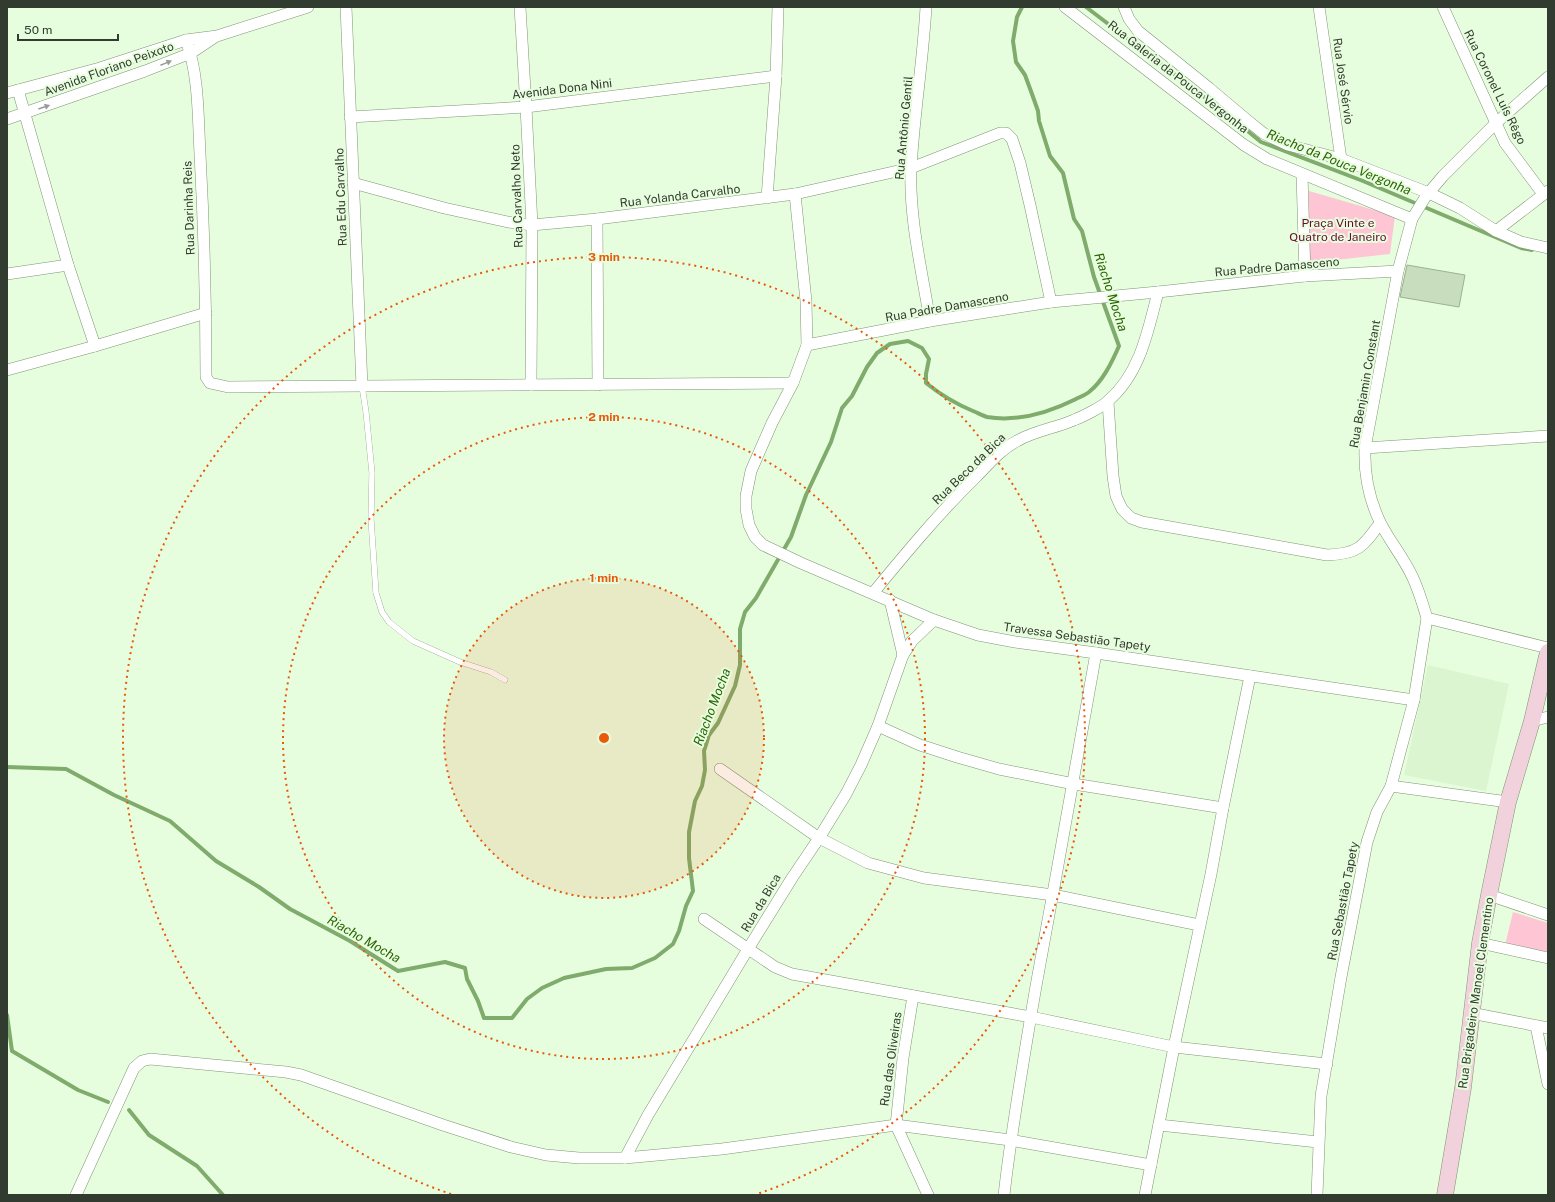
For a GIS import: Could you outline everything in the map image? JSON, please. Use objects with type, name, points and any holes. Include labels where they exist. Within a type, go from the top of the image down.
[{"type":"main road","name":"Rua Brigadeiro Manoel Clementino","points":[[1445,1195],[1463,1088],[1480,944],[1489,895],[1508,802],[1532,721],[1548,654]]},
{"type":"street","name":"Avenida Floriano Peixoto","points":[[7,93],[100,68],[186,40],[217,36],[308,7]]},
{"type":"street","name":"Rua Edu Carvalho","points":[[346,7],[362,386]]},
{"type":"street","name":"Rua Carvalho Neto","points":[[520,7],[532,225],[531,385]]},
{"type":"street","points":[[767,198],[776,76],[778,7]]},
{"type":"street","name":"Rua Antônio Gentil","points":[[926,7],[911,168],[915,233],[930,321]]},
{"type":"street","name":"Rua Galeria da Pouca Vergonha","points":[[1065,7],[1244,145],[1268,159],[1302,174],[1414,215]]},
{"type":"street","name":"Rua Galeria da Pouca Vergonha","points":[[1124,7],[1129,19],[1138,31],[1263,133],[1288,145],[1341,159],[1460,208],[1496,231],[1521,242],[1548,248]]},
{"type":"street","name":"Rua José Sérvio","points":[[1319,7],[1341,159]]},
{"type":"street","name":"Rua Coronel Luís Rêgo","points":[[1443,7],[1506,143],[1515,158],[1546,192]]},
{"type":"street","name":"Avenida Floriano Peixoto","points":[[7,118],[145,71],[190,53],[217,36]]},
{"type":"street","name":"Rua Darinha Reis","points":[[186,40],[190,53],[198,127],[203,206],[206,377],[210,383],[228,387],[362,386]]},
{"type":"street","name":"Avenida Dona Nini","points":[[350,118],[526,107],[776,76]]},
{"type":"street","name":"Rua Benjamin Constant","points":[[1427,618],[1413,579],[1401,554],[1380,522],[1366,480],[1364,464],[1365,448],[1398,271],[1414,215],[1427,194],[1496,123],[1548,76]]},
{"type":"street","points":[[18,90],[68,265],[95,346]]},
{"type":"street","name":"Rua Yolanda Carvalho","points":[[353,183],[444,208],[508,222],[532,225],[597,219],[795,194],[911,168],[993,135],[1006,133],[1012,139],[1020,163],[1051,302]]},
{"type":"street","points":[[1302,174],[1305,276]]},
{"type":"street","points":[[1496,231],[1546,192]]},
{"type":"street","points":[[362,386],[794,383],[806,345],[806,301],[795,194]]},
{"type":"street","points":[[597,219],[598,385]]},
{"type":"street","points":[[7,274],[68,265]]},
{"type":"street","name":"Rua Padre Damasceno","points":[[806,345],[930,321],[1051,302],[1305,276],[1398,271]]},
{"type":"street","name":"Rua Beco da Bica","points":[[874,593],[911,546],[996,457],[1017,441],[1075,420],[1108,402],[1130,375],[1148,333],[1158,292]]},
{"type":"street","points":[[7,370],[206,313]]},
{"type":"street","name":"Travessa Sebastião Tapety","points":[[794,383],[772,423],[751,471],[746,496],[746,509],[749,525],[755,537],[763,545],[801,563],[934,620],[978,635],[1015,642],[1414,700]]},
{"type":"street","points":[[1108,402],[1113,476],[1116,496],[1122,509],[1131,518],[1142,522],[1327,555],[1344,555],[1358,549],[1367,541],[1380,522]]},
{"type":"street","points":[[1365,448],[1548,436]]},
{"type":"street","points":[[890,600],[903,655]]},
{"type":"street","points":[[1427,618],[1548,654]]},
{"type":"street","name":"Rua Sebastião Tapety","points":[[1317,1195],[1321,1096],[1341,977],[1367,842],[1377,812],[1391,786],[1414,700],[1427,618]]},
{"type":"street","name":"Rua da Bica","points":[[625,1158],[648,1115],[748,949],[819,838],[855,776],[878,726],[903,655],[912,641],[934,620]]},
{"type":"street","points":[[1004,1195],[1010,1140],[1052,895],[1074,784],[1096,653]]},
{"type":"street","points":[[1145,1195],[1250,676]]},
{"type":"street","points":[[1532,721],[1548,717]]},
{"type":"street","points":[[878,726],[920,744],[957,757],[999,769],[1074,784],[1223,808]]},
{"type":"street","points":[[720,769],[819,838],[868,862],[924,878],[1052,895],[1199,925]]},
{"type":"street","points":[[1391,786],[1508,802]]},
{"type":"street","points":[[1489,895],[1548,915]]},
{"type":"street","points":[[704,919],[775,966],[792,974],[1031,1017],[1174,1047],[1327,1064]]},
{"type":"street","points":[[1480,944],[1548,958]]},
{"type":"street","name":"Rua das Oliveiras","points":[[896,1125],[913,996]]},
{"type":"street","points":[[1471,1013],[1548,1028]]},
{"type":"street","points":[[1536,1026],[1548,1084]]},
{"type":"street","points":[[76,1195],[134,1068],[142,1062],[150,1059],[286,1072],[301,1075],[511,1147],[546,1155],[579,1158],[625,1158],[730,1148],[896,1125],[1010,1140],[1151,1165]]},
{"type":"street","points":[[896,1125],[928,1195]]},
{"type":"street","points":[[1159,1125],[1318,1142]]},
{"type":"lane","points":[[362,386],[372,473],[371,519],[376,593],[382,612],[390,622],[413,641],[460,662],[490,672],[505,680]]},
{"type":"shaded area","points":[[1428,665],[1509,684],[1486,791],[1404,775]]},
{"type":"green space","name":"Praça Vinte e Quatro de Janeiro","points":[[1309,191],[1395,216],[1390,254],[1308,263]]},
{"type":"green space","points":[[1513,912],[1548,923],[1548,952],[1505,945]]},
{"type":"building","points":[[1407,265],[1465,275],[1459,307],[1400,297]]},
{"type":"waterway","name":"Riacho Mocha","points":[[7,767],[66,769],[114,795],[170,821],[216,861],[259,887],[290,909],[350,941],[398,971],[445,962],[465,968],[467,979],[478,1001],[484,1018],[512,1018],[527,999],[542,988],[564,978],[606,969],[632,968],[655,958],[673,944],[679,931],[686,906],[693,891],[689,858],[689,832],[695,801],[702,786],[705,770],[704,751],[709,735],[718,723],[735,686],[740,665],[740,629],[745,612],[756,598],[791,537],[806,495],[831,442],[842,408],[852,396],[867,367],[877,353],[890,344],[908,341],[922,348],[929,359],[926,383],[955,402],[984,416],[1010,418],[1044,412],[1066,404],[1087,393],[1094,388],[1103,377],[1119,346],[1094,277],[1082,231],[1074,219],[1063,173],[1050,156],[1032,94],[1025,75],[1016,62],[1013,41],[1017,17],[1022,7]]},
{"type":"waterway","name":"Riacho da Pouca Vergonha","points":[[1086,7],[1261,142],[1363,181],[1521,248],[1532,250]]},
{"type":"waterway","points":[[7,1015],[12,1051],[78,1090],[108,1102]]},
{"type":"waterway","points":[[129,1110],[149,1135],[197,1166],[223,1195]]}]
